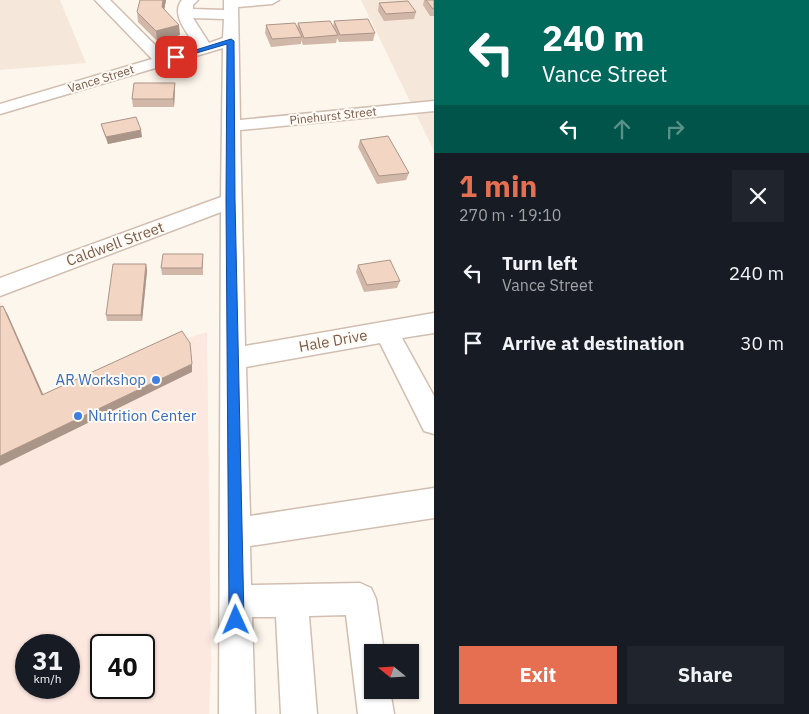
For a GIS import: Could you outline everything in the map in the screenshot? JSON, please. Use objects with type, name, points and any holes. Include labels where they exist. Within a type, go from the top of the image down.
[{"type":"street","points":[[102,0],[162,61]]},
{"type":"street","points":[[205,49],[185,17],[188,7],[231,6],[272,0]]},
{"type":"street","points":[[231,6],[230,200],[237,714]]},
{"type":"street","name":"Vance Street","points":[[0,109],[231,41]]},
{"type":"street","name":"Pinehurst Street","points":[[231,126],[434,106]]},
{"type":"street","name":"Caldwell Street","points":[[0,287],[230,200]]},
{"type":"street","name":"Hale Drive","points":[[233,359],[434,322]]},
{"type":"street","points":[[386,331],[434,422]]},
{"type":"street","points":[[235,532],[434,503]]},
{"type":"street","points":[[236,601],[360,599],[376,714]]},
{"type":"street","points":[[292,600],[299,714]]},
{"type":"shaded area","points":[[0,0],[60,0],[86,63],[0,70]]},
{"type":"shaded area","points":[[361,0],[434,0],[434,151]]},
{"type":"shaded area","points":[[0,302],[8,315],[47,402],[182,340],[207,332],[211,662],[209,714],[0,714]]},
{"type":"building","points":[[140,0],[163,0],[162,7],[179,25],[156,31],[137,12]]},
{"type":"building","points":[[426,0],[434,0],[434,9],[433,9]]},
{"type":"building","points":[[408,1],[416,12],[386,14],[379,3]]},
{"type":"building","points":[[368,19],[375,33],[340,35],[334,21]]},
{"type":"building","points":[[330,21],[338,35],[304,38],[298,23]]},
{"type":"building","points":[[295,23],[302,37],[272,39],[266,25]]},
{"type":"building","points":[[134,83],[175,83],[173,99],[132,99]]},
{"type":"building","points":[[136,117],[141,130],[106,137],[101,124]]},
{"type":"building","points":[[388,136],[409,173],[379,176],[360,140]]},
{"type":"building","points":[[163,254],[203,254],[202,268],[161,268]]},
{"type":"building","points":[[390,260],[400,281],[367,285],[358,265]]},
{"type":"building","points":[[113,264],[146,264],[141,315],[106,315]]},
{"type":"building","points":[[3,306],[42,395],[182,331],[190,343],[192,364],[0,456],[0,307]]},
{"type":"place","name":"AR Workshop","points":[[156,380]]},
{"type":"place","name":"Nutrition Center","points":[[78,416]]},
{"type":"route","points":[[176,57],[231,41],[230,200],[236,620]]}]
